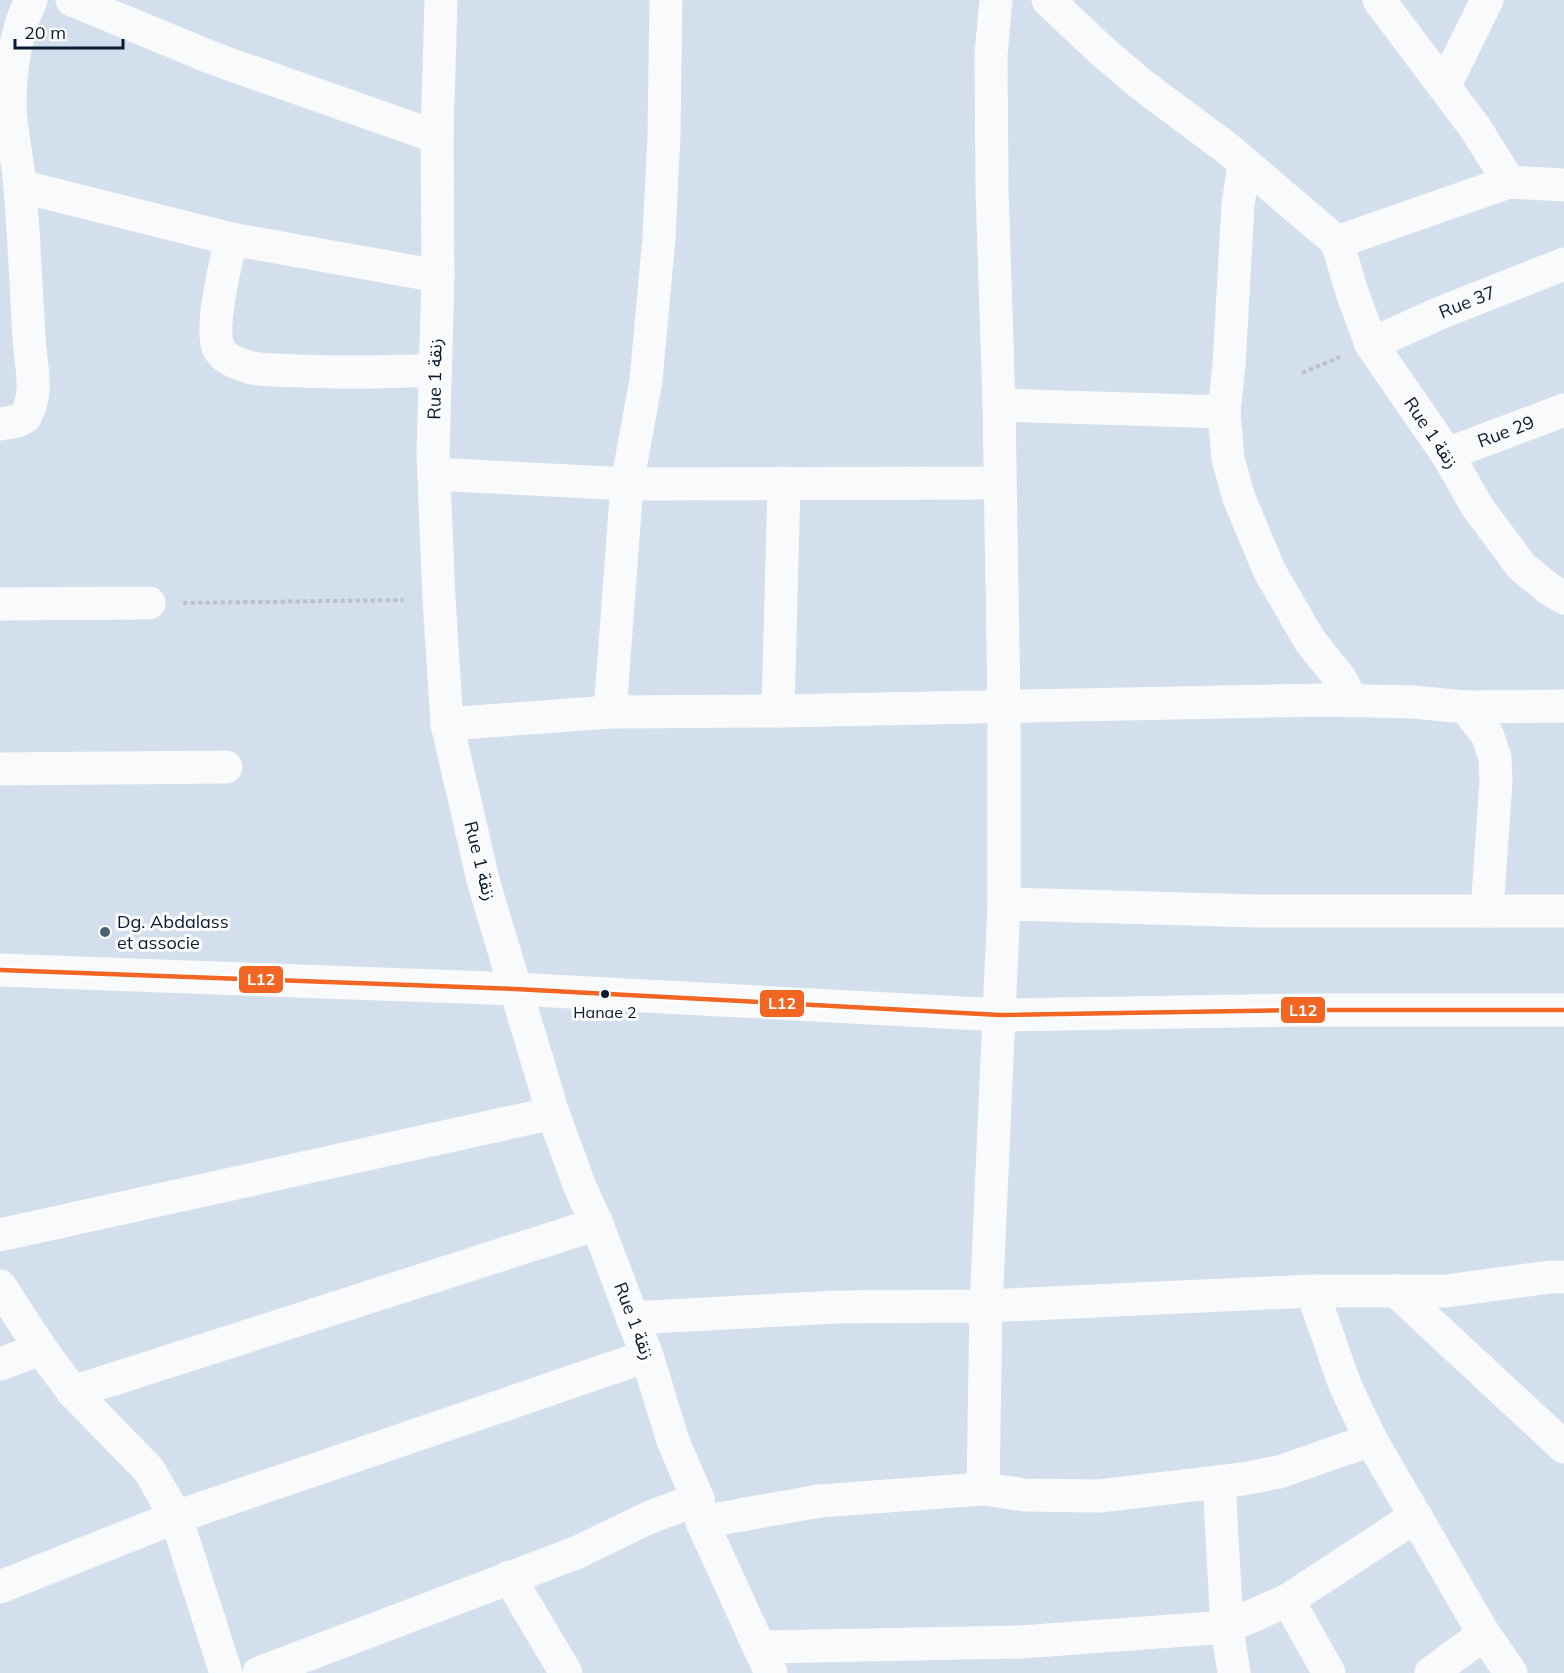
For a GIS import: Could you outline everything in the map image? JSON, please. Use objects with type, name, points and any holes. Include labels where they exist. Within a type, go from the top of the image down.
[{"type":"street","points":[[0,424],[18,421],[25,417],[33,398],[35,383],[29,345],[20,186],[10,107],[18,30],[31,0]]},
{"type":"street","points":[[72,0],[214,59],[437,137]]},
{"type":"street","name":"Rue 1 زنقة","points":[[441,0],[437,137],[438,276],[434,370],[434,474],[447,724],[484,884],[553,1113],[579,1186],[597,1224],[647,1356],[673,1441],[700,1510],[765,1660]]},
{"type":"street","points":[[610,712],[627,484],[646,380],[658,250],[664,134],[666,0]]},
{"type":"street","points":[[983,1490],[986,1306],[1004,904],[1004,706],[991,119],[991,55],[996,0]]},
{"type":"street","points":[[1048,0],[1142,85],[1244,163],[1337,242],[1509,182],[1564,184]]},
{"type":"street","points":[[1445,84],[1487,0]]},
{"type":"street","points":[[1386,3],[1476,129],[1509,182]]},
{"type":"street","points":[[1244,163],[1238,205],[1229,365],[1224,412],[1231,472],[1239,498],[1269,570],[1310,640],[1340,678],[1352,701]]},
{"type":"street","points":[[20,186],[231,239],[438,276]]},
{"type":"street","points":[[231,239],[215,336],[221,353],[228,358],[252,368],[268,369],[364,374],[434,370]]},
{"type":"street","name":"Rue 1 زنقة","points":[[1337,242],[1371,344],[1447,454],[1478,508],[1522,567],[1564,598]]},
{"type":"street","name":"Rue 37","points":[[1371,344],[1440,313],[1564,264]]},
{"type":"street","points":[[999,405],[1224,412]]},
{"type":"street","name":"Rue 29","points":[[1447,454],[1564,410]]},
{"type":"street","points":[[434,474],[627,484],[999,483]]},
{"type":"street","points":[[778,711],[784,483]]},
{"type":"street","points":[[0,604],[149,603]]},
{"type":"street","points":[[447,724],[610,712],[1352,701],[1414,702],[1465,707],[1564,706]]},
{"type":"street","points":[[1465,707],[1487,734],[1495,758],[1496,781],[1487,911]]},
{"type":"street","points":[[0,769],[226,767]]},
{"type":"street","points":[[1004,904],[1259,911],[1564,911]]},
{"type":"street","points":[[0,970],[515,989],[1000,1015],[1300,1010],[1564,1010]]},
{"type":"street","points":[[0,1235],[553,1113]]},
{"type":"street","points":[[73,1392],[597,1224]]},
{"type":"street","points":[[632,1318],[836,1307],[986,1306],[1312,1291],[1446,1291],[1550,1277],[1564,1278]]},
{"type":"street","points":[[0,1286],[41,1349],[73,1392],[149,1470],[176,1517],[226,1673]]},
{"type":"street","points":[[1312,1291],[1345,1385],[1371,1440],[1484,1634],[1511,1673]]},
{"type":"street","points":[[1396,1292],[1564,1447]]},
{"type":"street","points":[[0,1365],[41,1349]]},
{"type":"street","points":[[0,1587],[176,1517],[647,1356]]},
{"type":"street","points":[[259,1673],[578,1552],[648,1518],[700,1510],[983,1490],[1025,1495],[1099,1496],[1219,1482],[1279,1472],[1371,1440]]},
{"type":"street","points":[[1219,1482],[1227,1627],[1234,1673]]},
{"type":"street","points":[[765,1660],[1227,1627],[1288,1600],[1416,1516]]},
{"type":"street","points":[[509,1577],[566,1673]]},
{"type":"street","points":[[1288,1600],[1329,1673]]},
{"type":"street","points":[[1431,1673],[1484,1634]]},
{"type":"path","points":[[149,603],[439,599]]},
{"type":"transit line","name":"L12","points":[[0,970],[515,989],[1000,1015],[1300,1010],[1564,1010]]},
{"type":"place","name":"Dg. Abdalass et associe","points":[[105,932]]},
{"type":"place","name":"Hanae 2","points":[[605,994]]}]
